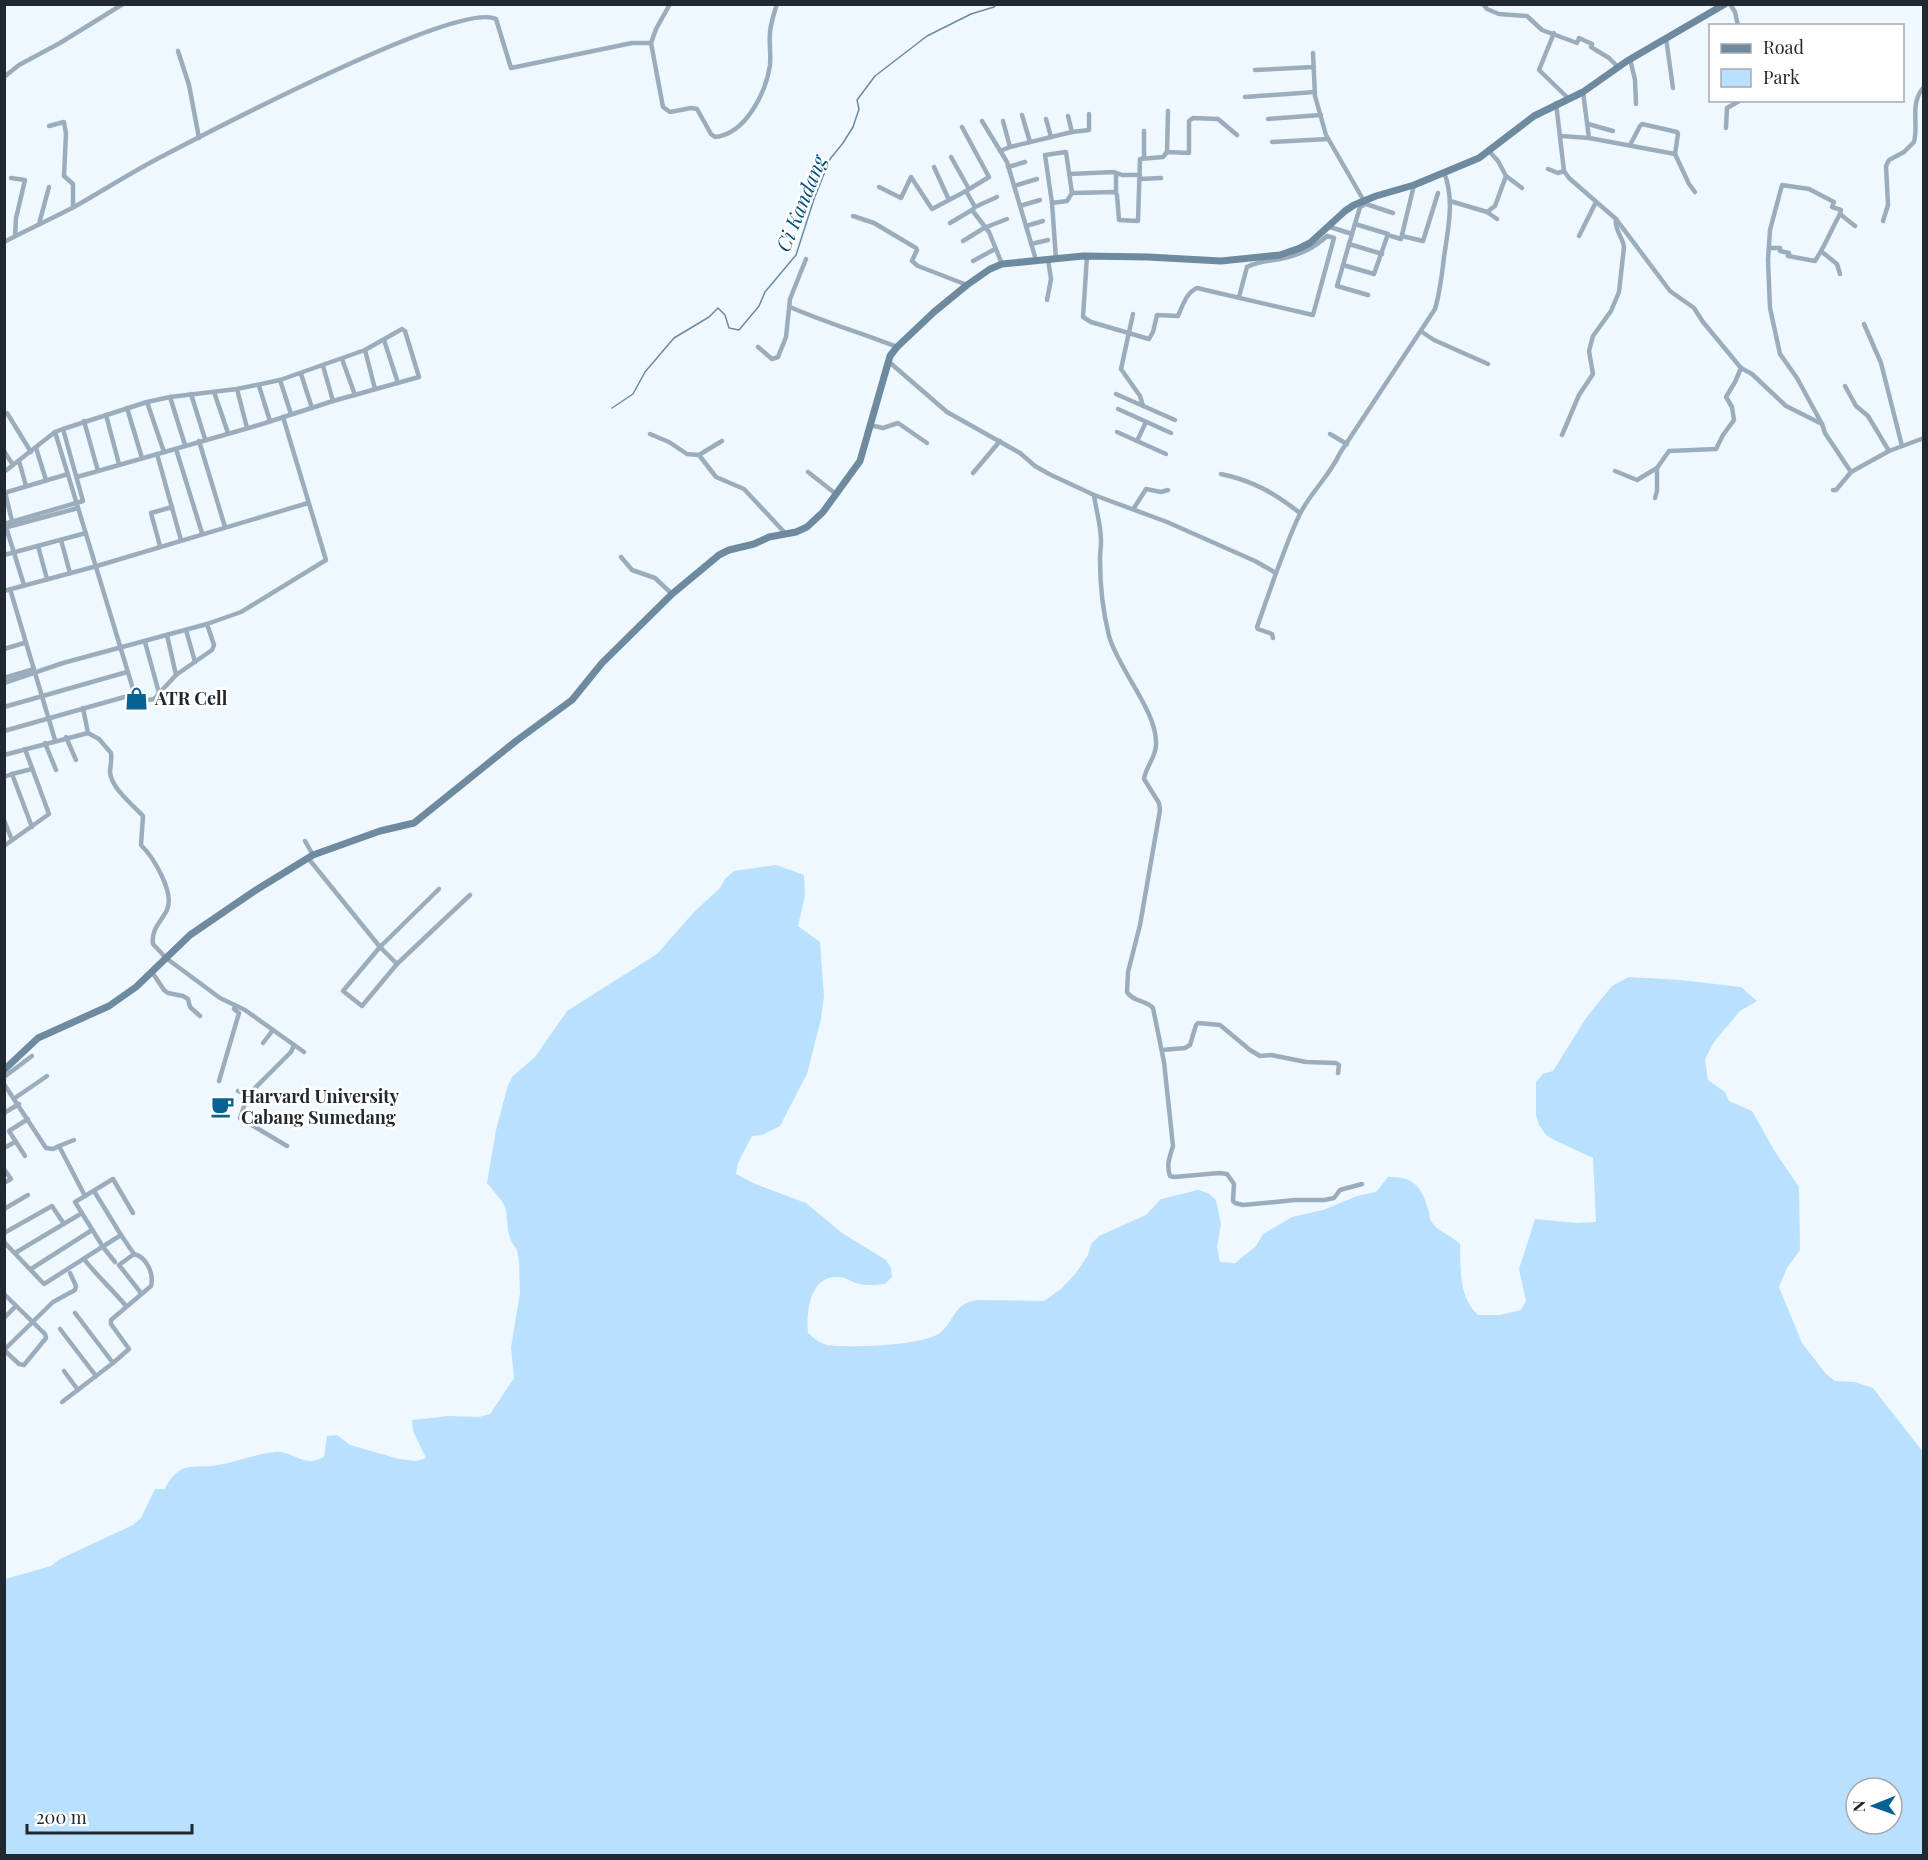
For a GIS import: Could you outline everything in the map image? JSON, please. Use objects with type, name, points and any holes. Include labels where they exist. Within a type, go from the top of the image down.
[{"type":"street","points":[[4,77],[19,65],[123,4]]},
{"type":"street","points":[[670,4],[651,43],[661,98],[665,109],[670,112],[697,109],[715,137],[724,135],[739,126],[762,91],[770,68],[770,31],[777,4]]},
{"type":"street","points":[[1483,4],[1487,9],[1499,14],[1527,16],[1542,30],[1577,43],[1579,38],[1592,44],[1591,47],[1610,58],[1618,67]]},
{"type":"street","points":[[1239,297],[1247,267],[1257,262],[1303,253],[1325,234],[1345,211],[1364,201],[1414,185],[1469,162],[1489,151],[1534,116],[1583,92],[1630,59],[1728,4],[1735,12],[1738,24]]},
{"type":"street","points":[[4,242],[272,100],[417,36],[472,19],[487,17],[496,19],[511,68],[632,43],[651,43]]},
{"type":"street","points":[[1554,33],[1539,70],[1569,99]]},
{"type":"street","points":[[1666,38],[1673,88]]},
{"type":"street","points":[[178,51],[189,86],[199,138]]},
{"type":"street","points":[[1313,53],[1315,92],[1328,139],[1364,201]]},
{"type":"street","points":[[1630,59],[1635,80],[1636,104]]},
{"type":"street","points":[[1255,70],[1314,67]]},
{"type":"street","points":[[1883,221],[1888,205],[1886,166],[1889,160],[1904,152],[1914,142],[1916,102],[1923,87]]},
{"type":"street","points":[[1245,97],[1315,92]]},
{"type":"street","points":[[1583,92],[1589,138]]},
{"type":"street","points":[[1726,129],[1726,108],[1737,102]]},
{"type":"street","points":[[1556,104],[1562,136],[1564,171],[1569,178],[1616,219],[1670,291],[1694,308],[1702,322],[1741,368],[1752,374],[1786,406],[1822,424]]},
{"type":"street","points":[[1116,173],[1119,220],[1138,221],[1139,162],[1144,158],[1163,158],[1167,152],[1168,111]]},
{"type":"street","points":[[1000,151],[1072,132],[1089,130],[1089,114]]},
{"type":"street","points":[[1022,115],[1030,142]]},
{"type":"street","points":[[1068,116],[1072,132]]},
{"type":"street","points":[[1268,119],[1321,116]]},
{"type":"street","points":[[1167,152],[1189,152],[1189,121],[1192,118],[1218,119],[1236,135]]},
{"type":"street","points":[[1046,119],[1051,137]]},
{"type":"street","points":[[982,121],[1008,167],[1036,260]]},
{"type":"street","points":[[1003,121],[1010,147]]},
{"type":"street","points":[[49,126],[64,122],[66,134],[64,176],[73,184],[73,207]]},
{"type":"street","points":[[1588,124],[1613,131]]},
{"type":"street","points":[[1630,145],[1640,126],[1645,124],[1677,132],[1675,154],[1695,192]]},
{"type":"street","points":[[879,188],[901,198],[911,177],[932,209],[989,177],[962,127]]},
{"type":"street","points":[[1144,131],[1144,158]]},
{"type":"street","points":[[1562,136],[1589,138],[1675,154]]},
{"type":"street","points":[[1272,142],[1328,139]]},
{"type":"street","points":[[1489,151],[1498,161],[1506,176],[1522,188]]},
{"type":"street","points":[[1047,300],[1051,279],[1052,204],[1045,155],[1065,152],[1072,193],[1067,201],[1052,204]]},
{"type":"street","points":[[951,157],[974,209],[984,228],[989,232],[1002,264]]},
{"type":"street","points":[[1008,167],[1025,162]]},
{"type":"street","points":[[934,167],[949,200]]},
{"type":"street","points":[[1548,169],[1558,173],[1564,171]]},
{"type":"street","points":[[1274,638],[1272,634],[1257,627],[1300,513],[1332,470],[1435,309],[1450,224],[1450,201],[1444,172]]},
{"type":"street","points":[[1070,174],[1116,173],[1161,178]]},
{"type":"street","points":[[1487,212],[1495,206],[1506,176]]},
{"type":"street","points":[[11,178],[25,180],[15,218],[15,236]]},
{"type":"street","points":[[1014,186],[1037,179]]},
{"type":"street","points":[[1402,236],[1414,185]]},
{"type":"street","points":[[1769,248],[1780,248],[1780,251],[1789,253],[1788,256],[1815,261],[1822,252],[1841,210],[1832,207],[1834,202],[1809,189],[1782,185],[1770,230],[1769,248],[1770,308],[1777,346],[1784,362],[1797,378],[1825,433],[1851,472]]},
{"type":"street","points":[[39,224],[49,188]]},
{"type":"street","points":[[1072,193],[1116,193]]},
{"type":"street","points":[[1391,236],[1401,239],[1402,236],[1424,242],[1438,193]]},
{"type":"street","points":[[950,223],[998,197]]},
{"type":"street","points":[[1020,206],[1040,200]]},
{"type":"street","points":[[1450,201],[1487,212],[1497,219]]},
{"type":"street","points":[[1579,236],[1596,202]]},
{"type":"street","points":[[1368,295],[1337,286],[1360,207],[1366,204],[1393,213]]},
{"type":"street","points":[[1840,214],[1855,226]]},
{"type":"street","points":[[853,216],[874,223],[916,248],[912,260],[918,266],[967,285]]},
{"type":"street","points":[[963,241],[984,228],[1007,219]]},
{"type":"street","points":[[1562,435],[1579,395],[1593,374],[1593,366],[1588,357],[1593,336],[1611,311],[1619,292],[1624,247],[1615,226],[1616,219]]},
{"type":"street","points":[[1026,226],[1043,221]]},
{"type":"street","points":[[1343,265],[1374,274],[1388,234],[1355,224]]},
{"type":"street","points":[[1330,227],[1352,234]]},
{"type":"street","points":[[4,1070],[38,1038],[109,1006],[152,972],[190,935],[311,856],[365,836],[405,826],[419,819],[516,741],[572,700],[602,663],[703,567],[729,549],[807,526],[823,512],[860,461],[888,361],[897,347],[967,285],[990,269],[1002,264],[1087,256],[1235,260],[1289,252],[1325,234]]},
{"type":"street","points":[[1087,256],[1083,317],[1149,339],[1157,315],[1178,316],[1186,297],[1197,288],[1313,315],[1334,238],[1325,234]]},
{"type":"street","points":[[1031,244],[1048,240]]},
{"type":"street","points":[[1349,244],[1382,254]]},
{"type":"street","points":[[973,261],[995,249]]},
{"type":"street","points":[[1822,252],[1837,264],[1839,274]]},
{"type":"street","points":[[758,347],[772,359],[778,357],[786,337],[790,299],[806,259]]},
{"type":"street","points":[[790,307],[808,316],[824,319],[897,347]]},
{"type":"street","points":[[1132,314],[1121,369],[1140,396],[1143,406]]},
{"type":"street","points":[[1864,324],[1881,363],[1902,446]]},
{"type":"street","points":[[4,472],[55,432],[84,421],[170,397],[259,386],[280,381],[365,350],[402,329],[405,331],[419,377],[333,400],[284,417],[77,477]]},
{"type":"street","points":[[1422,332],[1434,340],[1488,364]]},
{"type":"street","points":[[384,340],[398,383]]},
{"type":"street","points":[[365,350],[375,389]]},
{"type":"street","points":[[342,359],[355,395]]},
{"type":"street","points":[[888,361],[947,412],[1020,453],[1042,470],[1094,495],[1134,508],[1247,557],[1276,573]]},
{"type":"street","points":[[322,366],[333,400]]},
{"type":"street","points":[[1615,471],[1637,480],[1657,468],[1669,451],[1716,449],[1722,435],[1734,420],[1732,407],[1725,397],[1736,382],[1741,368]]},
{"type":"street","points":[[301,374],[312,408]]},
{"type":"street","points":[[280,381],[291,414]]},
{"type":"street","points":[[259,386],[270,421]]},
{"type":"street","points":[[1845,386],[1856,406],[1868,416],[1889,451]]},
{"type":"street","points":[[237,389],[247,428]]},
{"type":"street","points":[[214,392],[228,433]]},
{"type":"street","points":[[191,394],[205,439]]},
{"type":"street","points":[[1116,394],[1175,420]]},
{"type":"street","points":[[170,397],[185,445]]},
{"type":"street","points":[[147,402],[164,452]]},
{"type":"street","points":[[127,408],[142,458]]},
{"type":"street","points":[[1118,409],[1171,433]]},
{"type":"street","points":[[1137,441],[1154,410]]},
{"type":"street","points":[[7,413],[31,452]]},
{"type":"street","points":[[106,415],[119,465]]},
{"type":"street","points":[[4,682],[63,663],[207,624],[241,612],[326,560],[284,417]]},
{"type":"street","points":[[84,421],[98,471]]},
{"type":"street","points":[[870,425],[883,428],[898,423],[927,443]]},
{"type":"street","points":[[5,526],[77,505],[83,500],[63,429]]},
{"type":"street","points":[[55,432],[122,648],[127,672],[139,702],[154,699],[176,675],[214,648],[207,624]]},
{"type":"street","points":[[1117,432],[1166,453]]},
{"type":"street","points":[[650,434],[669,442],[687,454],[699,455],[722,441]]},
{"type":"street","points":[[1330,434],[1347,444]]},
{"type":"street","points":[[1833,490],[1836,490],[1851,472],[1889,451],[1923,438]]},
{"type":"street","points":[[199,441],[225,526]]},
{"type":"street","points":[[973,473],[1000,441]]},
{"type":"street","points":[[36,448],[46,480]]},
{"type":"street","points":[[176,448],[202,533]]},
{"type":"street","points":[[4,451],[13,465]]},
{"type":"street","points":[[157,454],[181,540]]},
{"type":"street","points":[[699,455],[716,477],[744,489],[786,534]]},
{"type":"street","points":[[19,461],[26,486]]},
{"type":"street","points":[[1655,498],[1657,468]]},
{"type":"street","points":[[808,472],[836,494]]},
{"type":"street","points":[[12,522],[5,492],[68,474]]},
{"type":"street","points":[[1221,474],[1245,479],[1259,485],[1300,513]]},
{"type":"street","points":[[1134,508],[1146,489],[1161,492],[1168,490]]},
{"type":"street","points":[[1094,495],[1100,530],[1100,573],[1108,634],[1151,722],[1156,742],[1156,748],[1144,779],[1159,803],[1159,823],[1140,925],[1128,972],[1127,992],[1132,998],[1152,1006],[1162,1050],[1173,1146],[1168,1162],[1170,1176],[1179,1178],[1227,1174],[1234,1184],[1234,1203],[1249,1205],[1284,1200],[1329,1200],[1334,1198],[1340,1190],[1362,1184]]},
{"type":"street","points":[[55,741],[7,590],[97,566],[308,503]]},
{"type":"street","points":[[5,526],[12,522],[77,505]]},
{"type":"street","points":[[160,546],[151,513],[172,507]]},
{"type":"street","points":[[5,526],[24,585]]},
{"type":"street","points":[[4,555],[86,533]]},
{"type":"street","points":[[62,540],[70,573]]},
{"type":"street","points":[[38,546],[47,579]]},
{"type":"street","points":[[621,557],[632,570],[655,578],[672,594]]},
{"type":"street","points":[[186,630],[195,662]]},
{"type":"street","points":[[167,635],[176,675]]},
{"type":"street","points":[[145,642],[159,693]]},
{"type":"street","points":[[5,648],[24,643]]},
{"type":"street","points":[[4,678],[34,672]]},
{"type":"street","points":[[4,707],[127,672]]},
{"type":"street","points":[[4,731],[135,694]]},
{"type":"street","points":[[83,708],[88,732],[108,749],[111,759],[110,773],[113,780],[121,793],[143,816],[141,845],[155,861],[168,894],[169,903],[154,929],[153,944],[166,958],[220,998],[304,1052]]},
{"type":"street","points":[[4,755],[88,732]]},
{"type":"street","points":[[66,737],[76,760]]},
{"type":"street","points":[[45,743],[56,770]]},
{"type":"street","points":[[4,846],[49,814],[25,749]]},
{"type":"street","points":[[4,777],[32,769]]},
{"type":"street","points":[[12,774],[32,827]]},
{"type":"street","points":[[4,820],[12,840]]},
{"type":"street","points":[[305,841],[311,856],[380,947],[397,964]]},
{"type":"street","points":[[439,889],[380,947],[343,991],[362,1006],[397,964],[470,895]]},
{"type":"street","points":[[152,972],[164,990],[188,999],[190,1007],[200,1016]]},
{"type":"street","points":[[219,1081],[239,1013],[234,1009],[235,1006]]},
{"type":"street","points":[[1162,1050],[1185,1048],[1190,1045],[1198,1023],[1217,1024],[1257,1055],[1271,1055],[1306,1062],[1336,1063],[1339,1065],[1338,1073]]},
{"type":"street","points":[[263,1043],[273,1030]]},
{"type":"street","points":[[287,1146],[241,1120],[240,1117],[248,1095],[291,1052],[294,1045]]},
{"type":"street","points":[[4,1077],[32,1056]]},
{"type":"street","points":[[15,1098],[47,1076]]},
{"type":"street","points":[[5,1084],[46,1148],[53,1149],[74,1140]]},
{"type":"street","points":[[238,1091],[248,1095]]},
{"type":"street","points":[[4,1113],[19,1104]]},
{"type":"street","points":[[24,1156],[9,1131],[28,1119]]},
{"type":"street","points":[[4,1148],[15,1142]]},
{"type":"street","points":[[59,1146],[85,1196]]},
{"type":"street","points":[[4,1169],[11,1179],[4,1183]]},
{"type":"street","points":[[115,1262],[75,1202],[113,1179],[133,1213]]},
{"type":"street","points":[[62,1402],[129,1349],[111,1324],[111,1320],[151,1286],[153,1279],[145,1262],[139,1255],[134,1254],[94,1191]]},
{"type":"street","points":[[4,1209],[28,1195]]},
{"type":"street","points":[[4,1233],[52,1206],[64,1224]]},
{"type":"street","points":[[15,1253],[82,1213]]},
{"type":"street","points":[[31,1269],[92,1230]]},
{"type":"street","points":[[37,1288],[121,1235]]},
{"type":"street","points":[[4,1242],[44,1284]]},
{"type":"street","points":[[134,1254],[119,1265],[141,1293]]},
{"type":"street","points":[[84,1259],[126,1306]]},
{"type":"street","points":[[4,1294],[33,1322],[45,1334],[46,1338],[24,1365],[5,1350],[33,1322],[59,1298],[75,1290],[76,1286],[70,1273]]},
{"type":"street","points":[[4,1318],[16,1306]]},
{"type":"street","points":[[75,1313],[113,1363]]},
{"type":"street","points":[[60,1329],[96,1376]]},
{"type":"street","points":[[64,1371],[78,1390]]},
{"type":"green space","points":[[776,865],[804,875],[805,896],[798,926],[820,942],[824,996],[821,1019],[807,1074],[780,1126],[762,1135],[752,1136],[738,1163],[736,1174],[755,1184],[806,1203],[842,1233],[886,1260],[891,1268],[892,1277],[885,1284],[863,1285],[838,1277],[821,1282],[816,1288],[809,1306],[808,1333],[827,1345],[886,1345],[933,1337],[946,1327],[959,1308],[977,1300],[1044,1301],[1061,1289],[1076,1273],[1088,1255],[1091,1244],[1099,1236],[1146,1215],[1161,1199],[1198,1190],[1208,1193],[1216,1200],[1221,1224],[1217,1247],[1220,1262],[1235,1263],[1256,1246],[1263,1234],[1292,1217],[1323,1210],[1357,1196],[1376,1192],[1388,1177],[1405,1179],[1416,1185],[1423,1196],[1434,1225],[1460,1244],[1464,1291],[1478,1315],[1500,1315],[1521,1310],[1526,1301],[1519,1269],[1535,1219],[1576,1223],[1596,1222],[1593,1158],[1546,1135],[1536,1115],[1536,1082],[1543,1074],[1553,1071],[1586,1018],[1612,986],[1629,977],[1741,987],[1757,1001],[1740,1011],[1714,1042],[1705,1059],[1708,1080],[1725,1092],[1729,1101],[1752,1111],[1774,1150],[1799,1187],[1800,1250],[1787,1268],[1779,1287],[1802,1343],[1826,1374],[1835,1381],[1855,1382],[1873,1388],[1923,1452],[1923,1855],[5,1855],[5,1579],[51,1566],[60,1559],[133,1525],[141,1518],[155,1489],[165,1489],[172,1477],[183,1469],[219,1465],[275,1452],[282,1452],[304,1460],[316,1460],[324,1457],[327,1436],[337,1435],[350,1445],[399,1459],[416,1461],[426,1458],[413,1431],[412,1420],[449,1416],[479,1417],[490,1414],[514,1378],[511,1347],[520,1293],[519,1261],[517,1250],[508,1231],[506,1210],[502,1201],[487,1183],[496,1130],[508,1085],[513,1076],[535,1057],[567,1011],[657,954],[695,911],[720,888],[725,879],[734,871]]},
{"type":"waterway","name":"Ci Kandang","points":[[612,408],[633,394],[645,372],[674,338],[709,317],[718,308],[725,315],[729,328],[739,330],[759,306],[765,292],[796,255],[830,159],[853,127],[859,109],[857,100],[875,76],[927,36],[971,14],[994,7],[996,4]]},
{"type":"place","name":"ATR Cell","points":[[137,698]]},
{"type":"place","name":"Harvard University Cabang Sumedang","points":[[223,1106]]}]
